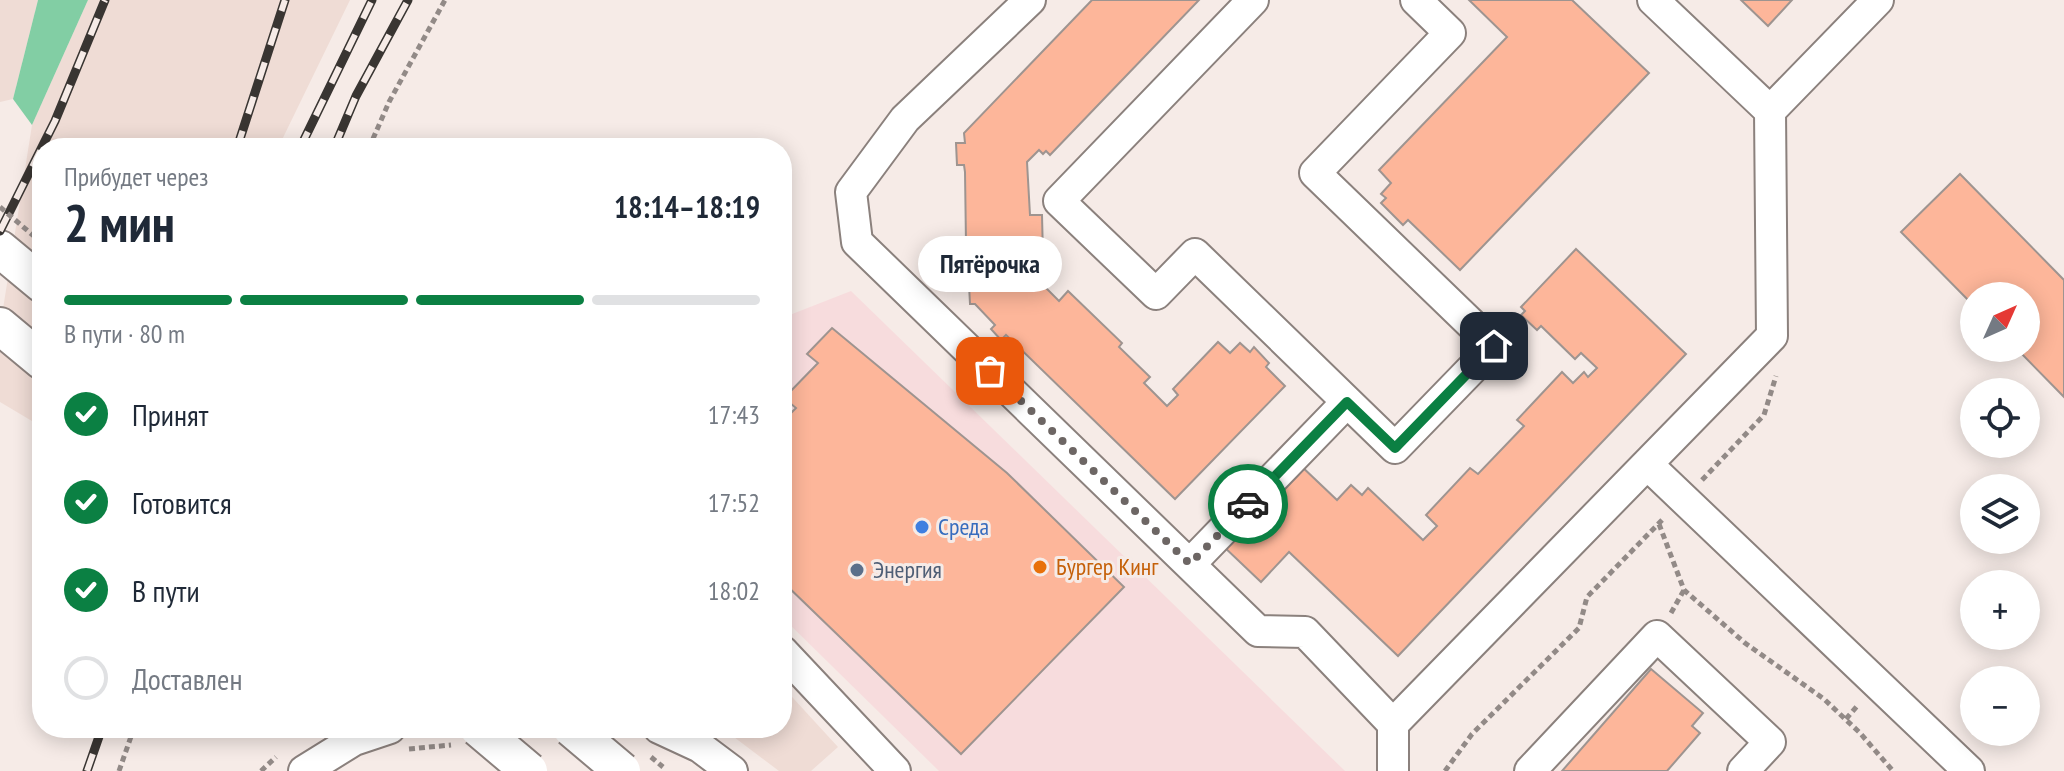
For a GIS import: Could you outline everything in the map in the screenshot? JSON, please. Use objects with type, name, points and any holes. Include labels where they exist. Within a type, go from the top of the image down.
[{"type":"main road","points":[[0,249],[32,276]]},
{"type":"main road","points":[[0,326],[32,353]]},
{"type":"main road","points":[[490,738],[529,771]]},
{"type":"main road","points":[[583,738],[622,771]]},
{"type":"street","points":[[1030,0],[905,119],[851,192],[857,242],[1258,631],[1305,632],[1393,724],[1393,771]]},
{"type":"street","points":[[1253,0],[1059,201],[1156,294],[1195,254],[1395,448],[1494,346],[1315,173],[1450,33],[1416,0]]},
{"type":"street","points":[[1653,0],[1770,111]]},
{"type":"street","points":[[1393,724],[1772,336],[1770,111],[1878,0]]},
{"type":"street","points":[[1190,564],[1347,402]]},
{"type":"street","points":[[1647,464],[1969,771]]},
{"type":"street","points":[[1530,771],[1657,636],[1770,742],[1743,771]]},
{"type":"street","points":[[792,662],[895,771]]},
{"type":"street","points":[[304,771],[360,738]]},
{"type":"street","points":[[681,738],[700,747],[732,771]]},
{"type":"path","points":[[373,138],[389,102],[445,0]]},
{"type":"path","points":[[0,207],[32,234]]},
{"type":"path","points":[[1445,771],[1472,734],[1579,628],[1587,597],[1764,415],[1778,370],[1772,336]]},
{"type":"path","points":[[1659,524],[1684,590],[1745,643],[1824,699],[1860,733],[1893,771]]},
{"type":"path","points":[[119,771],[131,738]]},
{"type":"shaded area","points":[[0,0],[38,0],[13,99],[0,102]]},
{"type":"shaded area","points":[[88,0],[350,0],[283,138],[32,138],[32,421],[0,402],[0,328],[32,125]]},
{"type":"shaded area","points":[[851,291],[1345,771],[939,771],[792,627],[792,314]]},
{"type":"shaded area","points":[[792,697],[838,747],[811,771],[779,771],[735,738],[792,738]]},
{"type":"green space","points":[[38,0],[88,0],[32,125],[13,99]]},
{"type":"building","points":[[1092,0],[1199,0],[1050,155],[1039,150],[1027,162],[1030,215],[1042,215],[1043,256],[1039,256],[1040,275],[1046,281],[1043,285],[1059,301],[1068,291],[1122,343],[1119,347],[1150,377],[1144,383],[1167,406],[1178,395],[1173,389],[1218,342],[1230,353],[1240,343],[1250,352],[1254,347],[1269,363],[1266,367],[1285,386],[1175,499],[1006,335],[1001,340],[991,329],[995,325],[975,304],[970,304],[968,265],[961,266],[960,244],[966,244],[965,172],[964,165],[957,165],[956,143],[965,143],[964,133]]},
{"type":"building","points":[[1469,0],[1572,0],[1649,73],[1460,270],[1408,220],[1403,225],[1381,203],[1386,198],[1381,194],[1391,183],[1379,170],[1507,37]]},
{"type":"building","points":[[1741,0],[1792,0],[1768,26]]},
{"type":"building","points":[[1960,174],[2064,280],[2064,397],[2030,362],[2040,362],[2040,282],[1960,282],[1960,292],[1901,232]]},
{"type":"building","points":[[1576,249],[1686,354],[1398,656],[1289,552],[1261,582],[1222,545],[1299,464],[1337,500],[1351,485],[1362,495],[1368,488],[1423,540],[1437,526],[1426,515],[1470,468],[1478,474],[1524,426],[1517,420],[1562,372],[1573,383],[1584,372],[1588,377],[1597,368],[1581,353],[1575,359],[1541,326],[1537,330],[1521,315],[1525,311],[1521,307]]},
{"type":"building","name":"Среда","points":[[832,328],[1007,473],[1124,587],[961,754],[792,591],[792,412],[796,408],[792,405],[792,390],[818,363],[807,354]]},
{"type":"building","points":[[1651,669],[1703,713],[1692,726],[1700,733],[1667,771],[1562,771]]},
{"type":"railway","points":[[46,138],[105,0]]},
{"type":"railway","points":[[240,138],[285,0]]},
{"type":"railway","points":[[305,138],[372,0]]},
{"type":"railway","points":[[338,138],[356,96],[408,0]]},
{"type":"railway","points":[[0,231],[32,167]]},
{"type":"railway","points":[[87,771],[99,738]]},
{"type":"way so far","points":[[990,371],[1190,564],[1248,504]]},
{"type":"place","name":"Пятёрочка","points":[[990,371]]},
{"type":"place","name":"Среда","points":[[922,527]]},
{"type":"place","name":"Бургер Кинг","points":[[1040,567]]},
{"type":"place","name":"Энергия","points":[[857,570]]},
{"type":"route","points":[[1248,504],[1347,402],[1395,448],[1494,346]]}]
